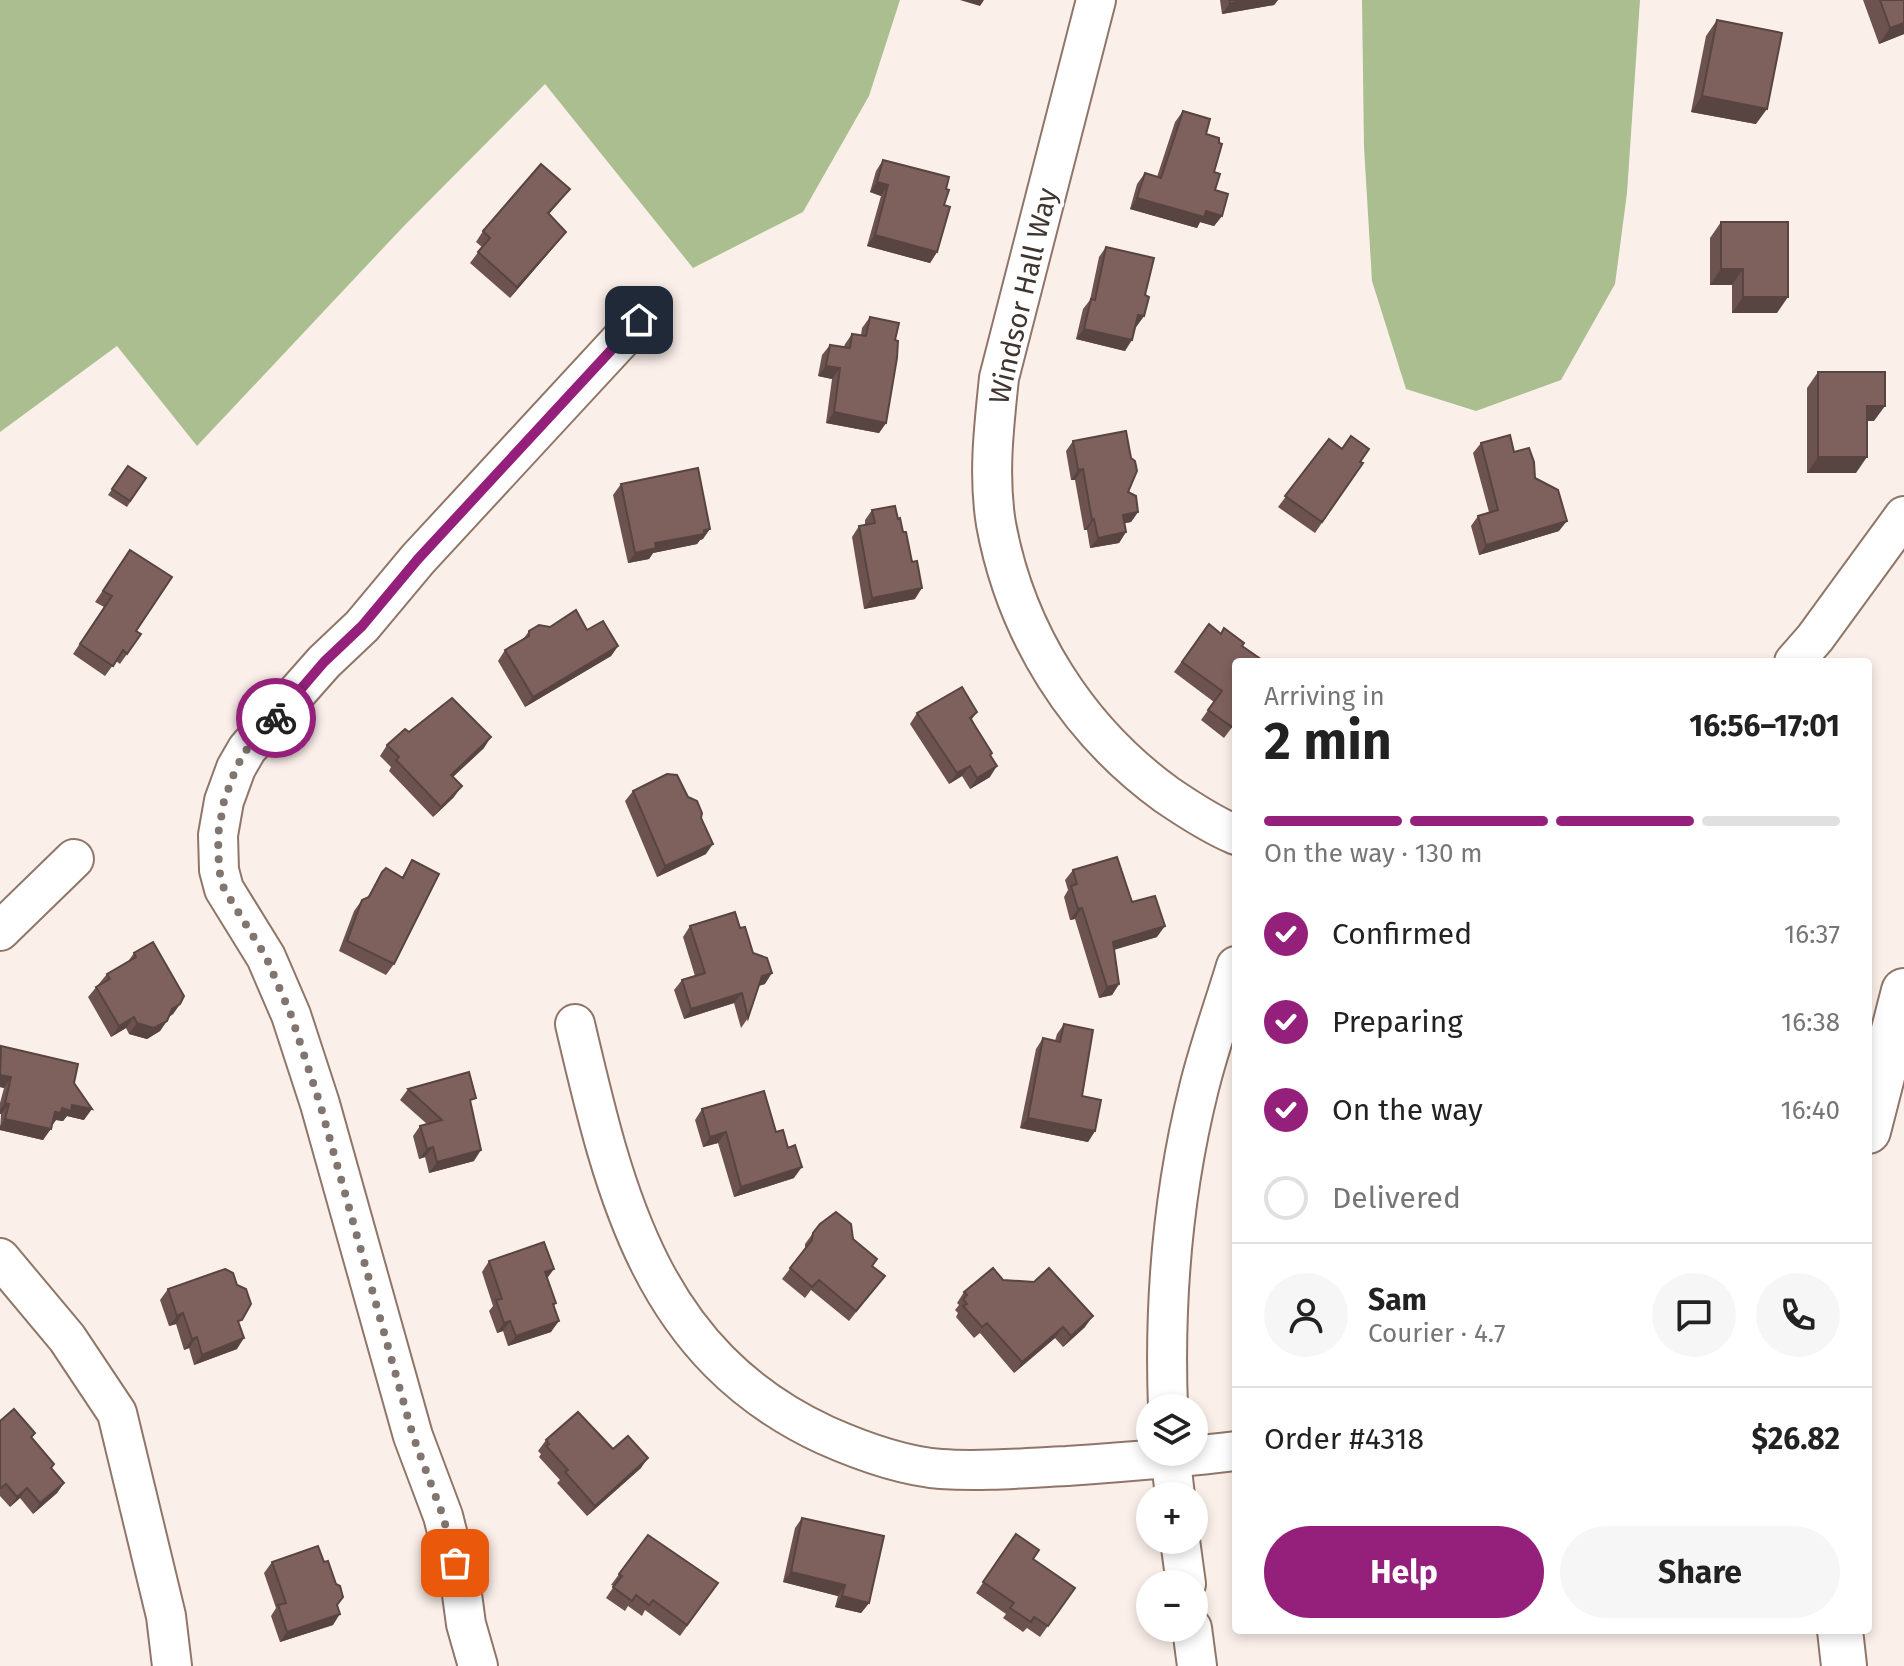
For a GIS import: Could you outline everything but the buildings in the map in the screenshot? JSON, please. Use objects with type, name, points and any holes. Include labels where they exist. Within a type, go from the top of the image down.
[{"type":"highway","points":[[1872,1115],[1904,991]]},
{"type":"highway","points":[[1840,1634],[1844,1666]]},
{"type":"street","name":"Windsor Hall Way","points":[[1096,0],[999,378],[993,433],[996,522],[1006,570],[1024,620],[1047,665],[1076,707],[1108,745],[1146,780],[1187,810],[1232,833]]},
{"type":"street","points":[[478,1666],[443,1516],[413,1436],[320,1104],[291,1015],[266,957],[224,889],[219,870],[218,835],[224,801],[247,749],[639,320]]},
{"type":"street","points":[[1798,658],[1904,516]]},
{"type":"street","points":[[0,931],[74,859]]},
{"type":"street","points":[[1167,1394],[1170,1276],[1180,1184],[1199,1088],[1232,979]]},
{"type":"street","points":[[575,1024],[592,1097],[632,1228],[653,1274],[681,1318],[714,1357],[755,1393],[801,1424],[848,1445],[891,1459],[938,1469],[998,1470],[1136,1458]]},
{"type":"street","points":[[0,1258],[67,1338],[117,1413],[166,1616],[172,1666]]},
{"type":"street","points":[[1208,1453],[1232,1451]]},
{"type":"street","points":[[1194,1642],[1197,1666]]},
{"type":"green space","points":[[0,0],[900,0],[869,96],[803,212],[693,268],[545,84],[402,228],[197,446],[117,346],[0,432]]},
{"type":"green space","points":[[1362,0],[1640,0],[1627,193],[1615,284],[1561,380],[1476,411],[1406,389],[1372,281],[1364,147]]},
{"type":"way so far","points":[[276,718],[247,749],[236,768],[224,801],[218,835],[219,870],[224,889],[266,957],[291,1015],[320,1104],[413,1436],[443,1516],[455,1563]]},
{"type":"route","points":[[276,718],[639,320]]}]
